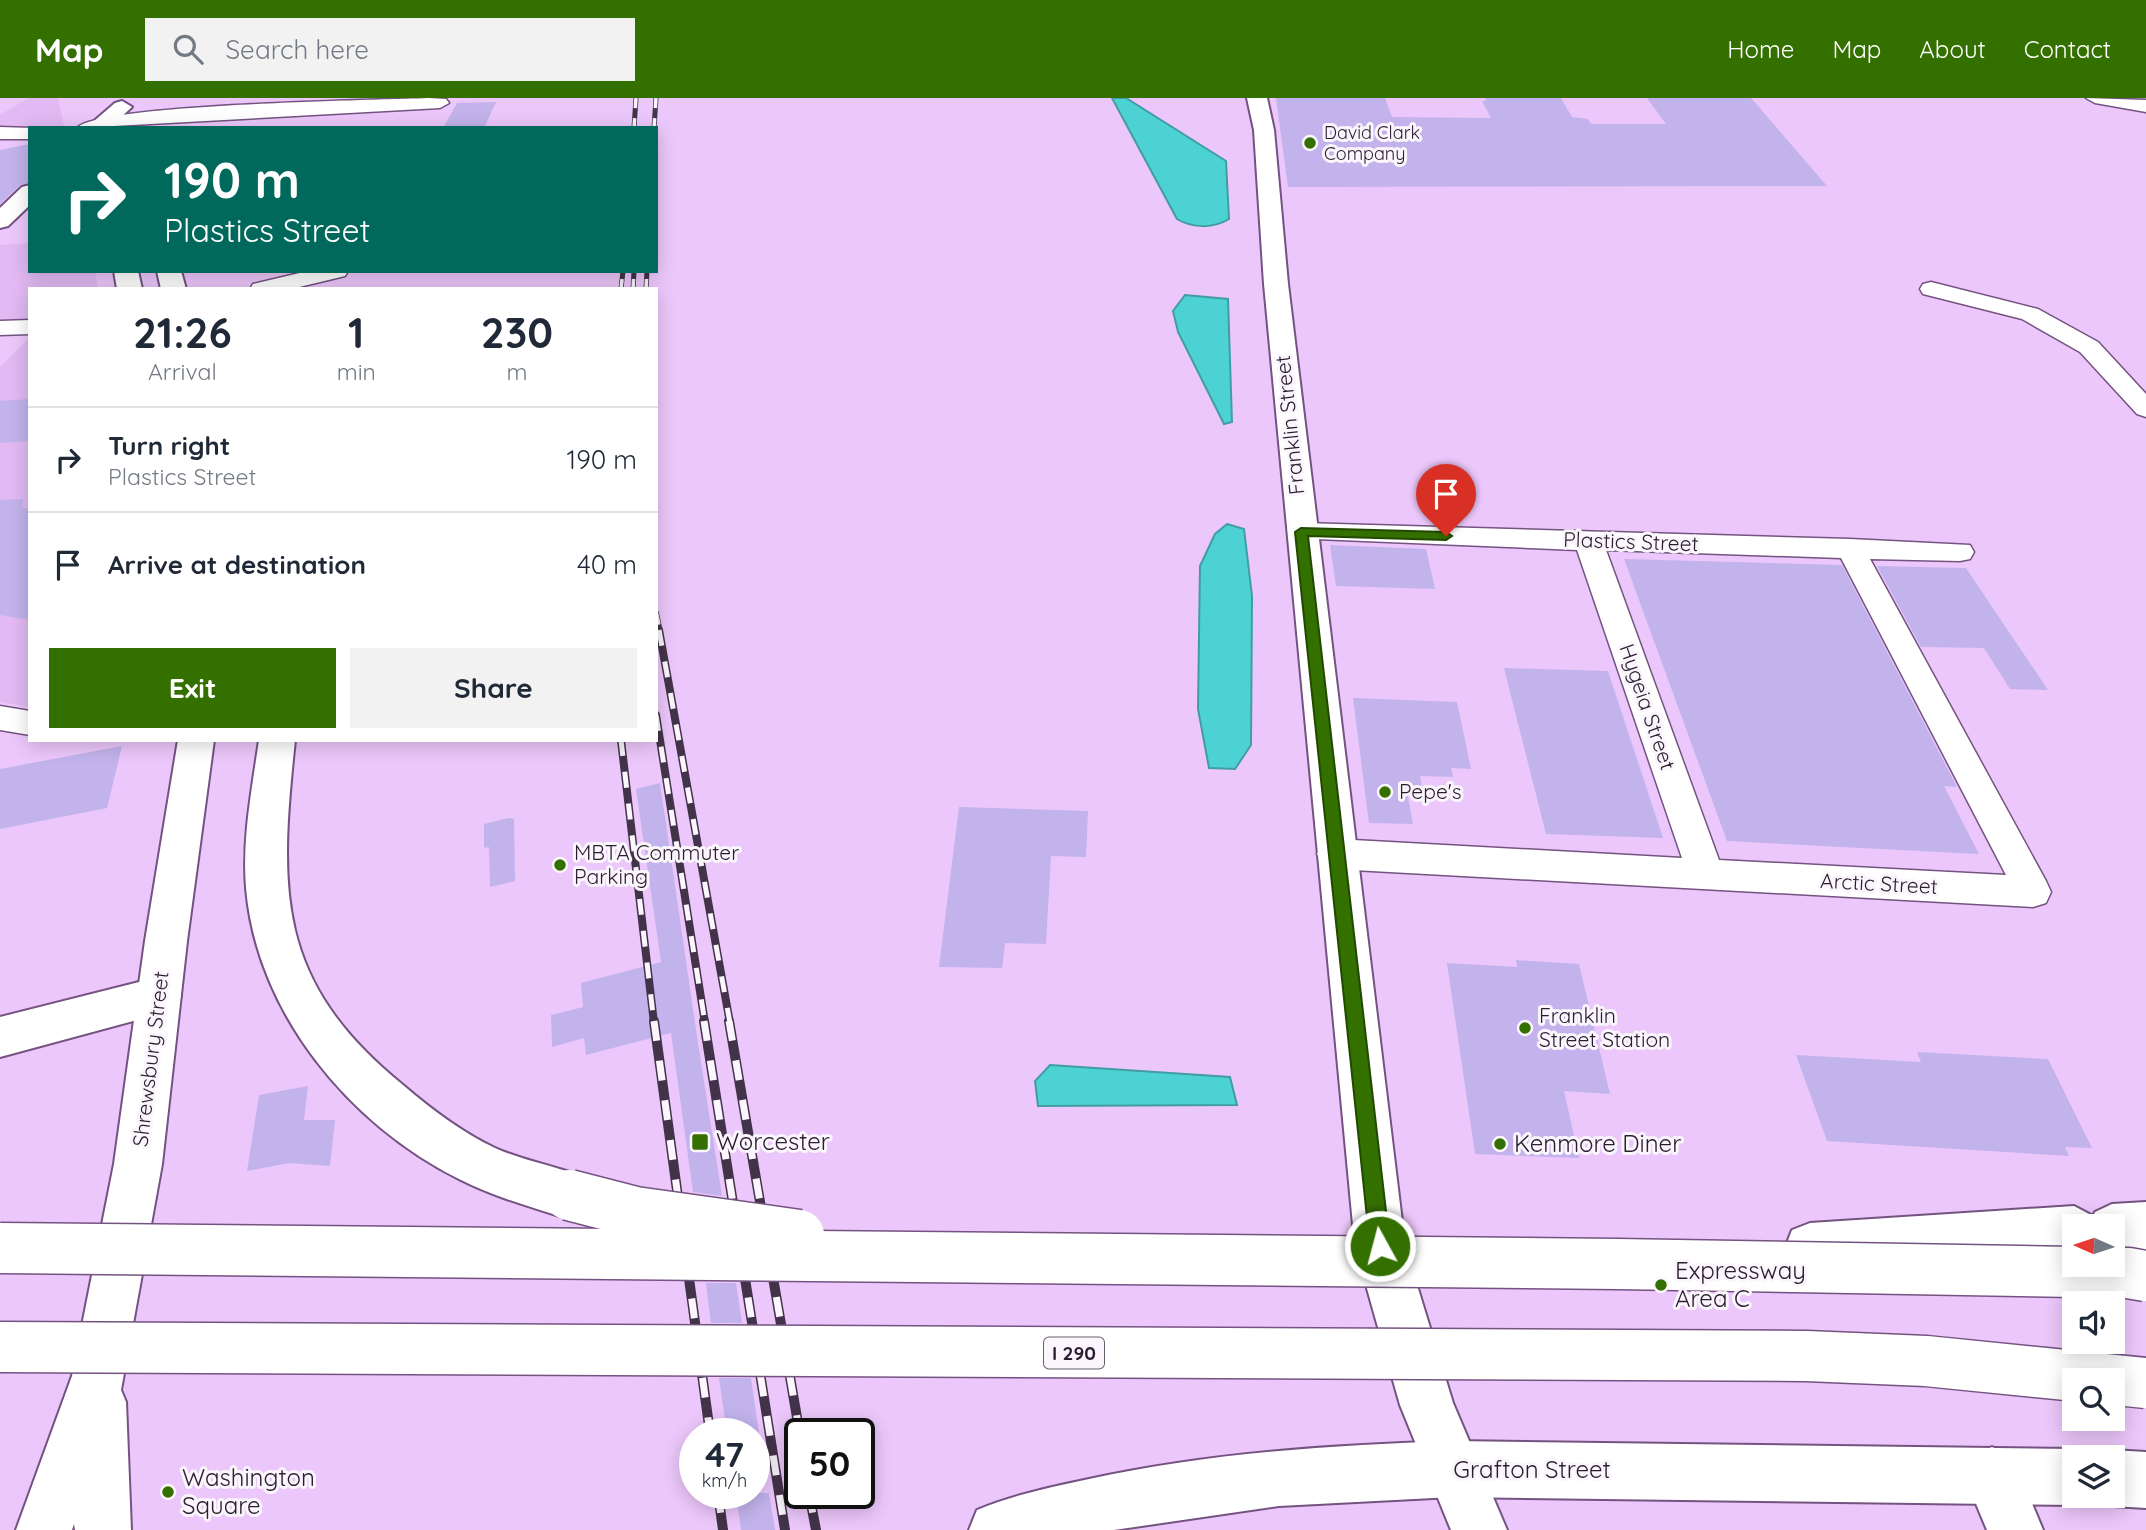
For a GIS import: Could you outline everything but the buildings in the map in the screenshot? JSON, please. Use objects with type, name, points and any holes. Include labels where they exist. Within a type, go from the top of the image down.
[{"type":"main road","name":"Franklin Street","points":[[1257,98],[1264,130],[1272,243],[1301,532],[1380,1246],[1423,1393],[1479,1530]]},
{"type":"main road","points":[[93,123],[124,113]]},
{"type":"main road","points":[[0,221],[28,194]]},
{"type":"main road","name":"Shrewsbury Street","points":[[44,1530],[99,1376],[138,1164],[196,742]]},
{"type":"main road","points":[[277,742],[265,847],[267,889],[281,964],[299,1002],[325,1041],[357,1076],[437,1141],[482,1166],[569,1195],[635,1212],[820,1238],[1052,1259]]},
{"type":"main road","points":[[0,1037],[159,996]]},
{"type":"main road","points":[[2125,1228],[2146,1227]]},
{"type":"main road","points":[[1618,1264],[1913,1239],[2062,1232]]},
{"type":"main road","points":[[0,1248],[1618,1264],[2146,1276]]},
{"type":"main road","name":"I 290","points":[[0,1347],[1806,1356],[1926,1361],[2146,1382]]},
{"type":"main road","name":"Shrewsbury Street","points":[[99,1376],[103,1530]]},
{"type":"main road","name":"Grafton Street","points":[[997,1530],[1210,1484],[1342,1472],[1453,1468],[2062,1477]]},
{"type":"main road","points":[[1992,1475],[2015,1530]]},
{"type":"main road","points":[[2125,1479],[2146,1480]]},
{"type":"street","points":[[2095,98],[2146,106]]},
{"type":"street","points":[[124,113],[442,101],[429,126]]},
{"type":"street","points":[[0,133],[28,133]]},
{"type":"street","points":[[269,287],[329,273]]},
{"type":"street","points":[[1931,289],[2030,314],[2089,347],[2146,409]]},
{"type":"street","points":[[0,328],[28,327]]},
{"type":"street","name":"Plastics Street","points":[[1301,532],[1960,552]]},
{"type":"street","name":"Hygeia Street","points":[[1588,540],[1706,874]]},
{"type":"street","name":"Arctic Street","points":[[1335,854],[2033,892],[1850,548]]},
{"type":"street","points":[[0,718],[28,723]]},
{"type":"shaded area","points":[[29,98],[58,98],[64,126],[0,128],[0,115]]},
{"type":"shaded area","points":[[1112,98],[1126,98],[1226,161],[1229,219],[1203,226],[1177,219]]},
{"type":"shaded area","points":[[28,243],[28,273],[95,273],[98,287],[28,287],[28,321],[0,323],[0,245]]},
{"type":"shaded area","points":[[1185,295],[1228,299],[1232,422],[1224,424],[1178,332],[1173,311]]},
{"type":"shaded area","points":[[28,339],[28,707],[0,702],[0,367]]},
{"type":"shaded area","points":[[1227,524],[1244,529],[1252,596],[1251,745],[1235,769],[1209,768],[1198,709],[1200,566],[1215,534]]},
{"type":"shaded area","points":[[1050,1065],[1230,1077],[1237,1105],[1038,1106],[1035,1081]]},
{"type":"railway","points":[[634,126],[636,98]]},
{"type":"railway","points":[[654,126],[656,98]]},
{"type":"railway","points":[[621,287],[623,273]]},
{"type":"railway","points":[[633,287],[634,273]]},
{"type":"railway","points":[[646,287],[647,273]]},
{"type":"railway","points":[[658,622],[660,632]]},
{"type":"railway","points":[[659,630],[730,1023]]},
{"type":"railway","points":[[658,728],[705,1023]]},
{"type":"railway","points":[[621,742],[654,1023]]},
{"type":"railway","points":[[654,1021],[708,1418]]},
{"type":"railway","points":[[704,1021],[785,1530]]},
{"type":"railway","points":[[729,1021],[797,1418]]},
{"type":"railway","points":[[720,1509],[723,1530]]},
{"type":"railway","points":[[812,1509],[816,1530]]},
{"type":"place","name":"David Clark Company","points":[[1310,143]]},
{"type":"place","name":"Pepe's","points":[[1385,792]]},
{"type":"place","name":"MBTA Commuter Parking","points":[[560,865]]},
{"type":"place","name":"Franklin Street Station","points":[[1525,1028]]},
{"type":"place","name":"Worcester","points":[[700,1142]]},
{"type":"place","name":"Kenmore Diner","points":[[1500,1144]]},
{"type":"place","name":"Expressway Area C","points":[[1661,1285]]},
{"type":"place","name":"Washington Square","points":[[168,1492]]},
{"type":"route","points":[[1380,1246],[1301,532],[1446,536]]}]
